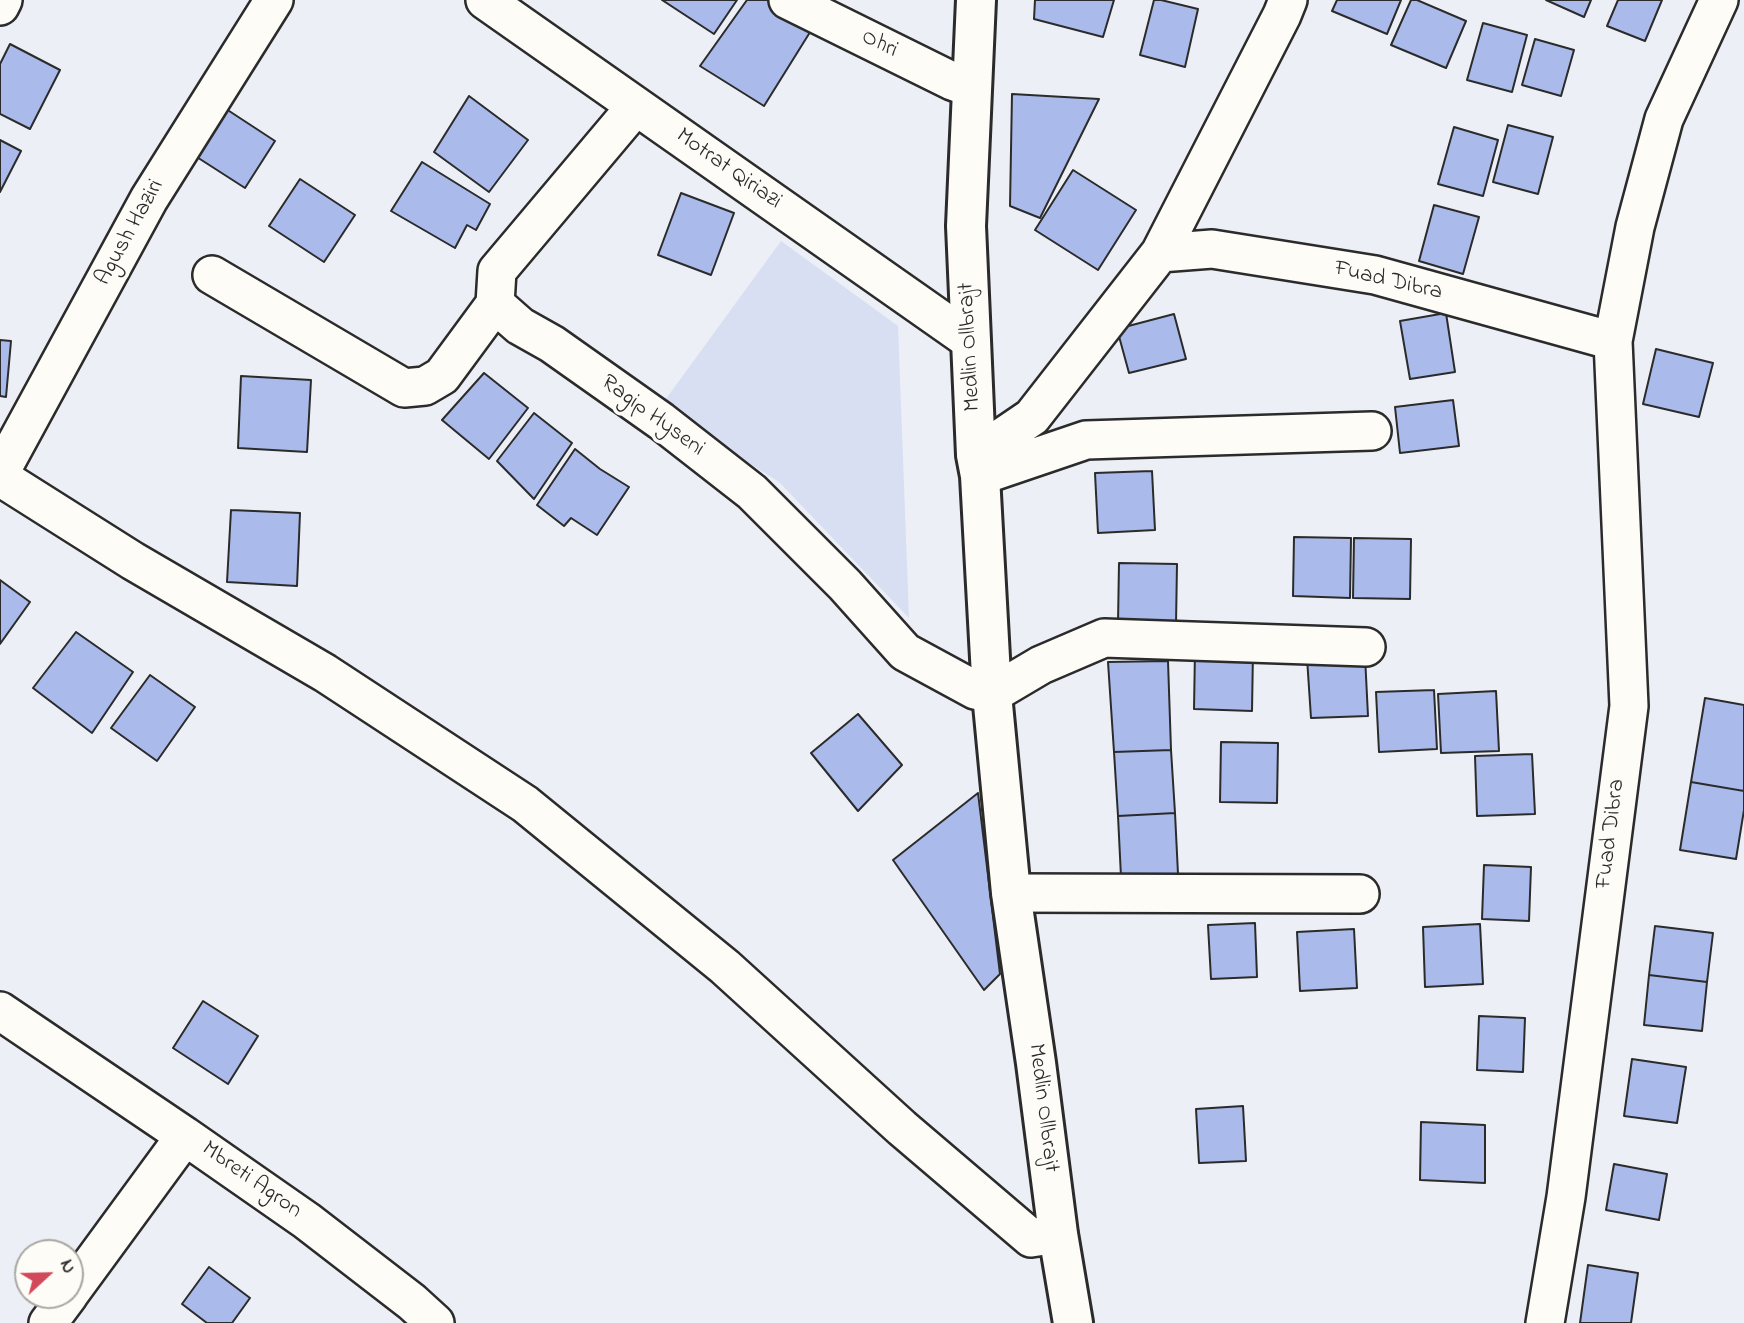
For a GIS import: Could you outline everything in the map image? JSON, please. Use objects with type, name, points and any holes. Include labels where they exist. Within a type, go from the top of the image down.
[{"type":"main road","name":"Medlin Ollbrajt","points":[[976,0],[966,226],[992,694],[1011,893],[1058,1234],[1073,1323]]},
{"type":"street","points":[[0,6],[4,0]]},
{"type":"street","name":"Agush Haziri","points":[[0,475],[149,199],[274,0]]},
{"type":"street","name":"Motrat Qiriazi","points":[[485,0],[971,341]]},
{"type":"street","name":"Ohri","points":[[788,0],[971,88]]},
{"type":"street","points":[[978,465],[1032,417],[1160,253],[1288,0]]},
{"type":"street","name":"Fuad Dibra","points":[[1545,1323],[1566,1197],[1629,706],[1613,341],[1635,227],[1664,118],[1719,0]]},
{"type":"street","points":[[212,275],[404,388],[425,386],[442,376],[495,304],[498,271],[636,106]]},
{"type":"street","name":"Fuad Dibra","points":[[1160,253],[1212,248],[1375,275],[1613,341]]},
{"type":"street","name":"Ragip Hyseni","points":[[495,304],[520,326],[552,344],[661,421],[751,492],[845,585],[905,652],[975,690],[992,694]]},
{"type":"street","points":[[978,465],[1086,440],[1372,431]]},
{"type":"street","points":[[0,475],[133,561],[325,673],[525,804],[725,967],[902,1128],[1031,1238],[1058,1234]]},
{"type":"street","points":[[992,694],[1041,665],[1104,638],[1366,647]]},
{"type":"street","points":[[1011,893],[1360,894]]},
{"type":"street","points":[[0,1011],[185,1136]]},
{"type":"street","name":"Mbreti Agron","points":[[84,1274],[185,1136],[307,1221],[414,1316]]},
{"type":"shaded area","points":[[781,241],[898,326],[909,618],[779,482],[660,407]]},
{"type":"building","points":[[662,0],[737,0],[714,34]]},
{"type":"building","points":[[747,0],[770,0],[812,29],[764,106],[700,66]]},
{"type":"building","points":[[1035,0],[1114,0],[1103,37],[1034,19]]},
{"type":"building","points":[[1154,0],[1198,9],[1185,67],[1140,55]]},
{"type":"building","points":[[1337,0],[1401,0],[1387,34],[1332,11]]},
{"type":"building","points":[[1411,0],[1417,0],[1466,21],[1446,68],[1391,45]]},
{"type":"building","points":[[1546,0],[1591,0],[1584,17]]},
{"type":"building","points":[[1618,0],[1662,0],[1645,41],[1607,26]]},
{"type":"building","points":[[1483,23],[1527,35],[1512,92],[1467,80]]},
{"type":"building","points":[[1535,39],[1574,50],[1561,96],[1522,85]]},
{"type":"building","points":[[10,44],[60,70],[30,129],[0,114],[0,64]]},
{"type":"building","points":[[1012,94],[1099,99],[1040,218],[1010,206]]},
{"type":"building","points":[[469,96],[528,140],[489,192],[434,152]]},
{"type":"building","points":[[220,105],[275,141],[245,188],[189,152]]},
{"type":"building","points":[[1508,125],[1553,137],[1538,194],[1493,182]]},
{"type":"building","points":[[1454,127],[1498,140],[1483,196],[1438,184]]},
{"type":"building","points":[[0,140],[21,151],[0,192]]},
{"type":"building","points":[[422,162],[490,204],[476,230],[467,225],[455,248],[391,211]]},
{"type":"building","points":[[1073,170],[1136,210],[1098,270],[1035,230]]},
{"type":"building","points":[[300,179],[355,215],[324,262],[269,226]]},
{"type":"building","points":[[681,193],[734,213],[711,275],[658,255]]},
{"type":"building","points":[[1434,205],[1479,217],[1463,274],[1419,261]]},
{"type":"building","points":[[1446,313],[1455,372],[1410,379],[1400,321]]},
{"type":"building","points":[[1174,314],[1186,359],[1129,373],[1117,329]]},
{"type":"building","points":[[0,340],[11,341],[6,397],[0,396]]},
{"type":"building","points":[[1656,349],[1713,363],[1699,417],[1643,404]]},
{"type":"building","points":[[484,373],[528,408],[489,459],[442,420]]},
{"type":"building","points":[[241,376],[311,380],[307,452],[238,448]]},
{"type":"building","points":[[1453,400],[1459,446],[1400,453],[1395,407]]},
{"type":"building","points":[[534,413],[572,443],[534,499],[497,461]]},
{"type":"building","points":[[575,449],[629,487],[597,535],[571,518],[564,526],[537,505]]},
{"type":"building","points":[[1152,471],[1155,530],[1098,533],[1095,473]]},
{"type":"building","points":[[231,510],[300,513],[297,586],[227,582]]},
{"type":"building","points":[[1294,537],[1351,538],[1350,598],[1293,596]]},
{"type":"building","points":[[1354,538],[1411,539],[1410,599],[1353,598]]},
{"type":"building","points":[[1119,563],[1177,564],[1176,624],[1118,623]]},
{"type":"building","points":[[0,580],[30,602],[0,644]]},
{"type":"building","points":[[76,632],[133,672],[92,733],[33,688]]},
{"type":"building","points":[[1195,650],[1253,651],[1252,711],[1194,709]]},
{"type":"building","points":[[1365,656],[1368,716],[1311,718],[1307,658]]},
{"type":"building","points":[[1168,661],[1171,750],[1114,752],[1108,662]]},
{"type":"building","points":[[150,675],[195,707],[157,761],[111,728]]},
{"type":"building","points":[[1434,690],[1437,749],[1379,752],[1376,692]]},
{"type":"building","points":[[1496,691],[1499,751],[1441,753],[1438,694]]},
{"type":"building","points":[[1705,698],[1744,705],[1744,791],[1691,782]]},
{"type":"building","points":[[858,714],[902,765],[858,811],[811,753]]},
{"type":"building","points":[[1221,742],[1278,743],[1277,803],[1220,802]]},
{"type":"building","points":[[1171,750],[1175,813],[1118,816],[1114,752]]},
{"type":"building","points":[[1532,754],[1535,814],[1477,816],[1475,756]]},
{"type":"building","points":[[1691,782],[1744,791],[1744,810],[1736,859],[1680,850]]},
{"type":"building","points":[[978,793],[1000,974],[984,990],[893,860]]},
{"type":"building","points":[[1175,813],[1178,874],[1121,877],[1118,816]]},
{"type":"building","points":[[1484,865],[1531,867],[1529,921],[1482,919]]},
{"type":"building","points":[[1255,923],[1257,977],[1211,979],[1208,925]]},
{"type":"building","points":[[1480,924],[1483,984],[1425,987],[1423,927]]},
{"type":"building","points":[[1655,926],[1713,933],[1707,982],[1649,975]]},
{"type":"building","points":[[1354,929],[1357,988],[1300,991],[1297,932]]},
{"type":"building","points":[[1649,975],[1707,982],[1702,1031],[1644,1025]]},
{"type":"building","points":[[203,1001],[258,1036],[228,1084],[173,1048]]},
{"type":"building","points":[[1479,1016],[1525,1018],[1523,1072],[1477,1070]]},
{"type":"building","points":[[1632,1059],[1686,1067],[1677,1123],[1624,1116]]},
{"type":"building","points":[[1243,1106],[1246,1161],[1199,1163],[1196,1109]]},
{"type":"building","points":[[1421,1122],[1485,1125],[1485,1183],[1420,1180]]},
{"type":"building","points":[[1614,1164],[1667,1174],[1659,1220],[1606,1210]]},
{"type":"building","points":[[1588,1265],[1638,1273],[1631,1323],[1580,1323]]},
{"type":"building","points":[[209,1267],[250,1298],[232,1323],[207,1323],[182,1304]]}]
